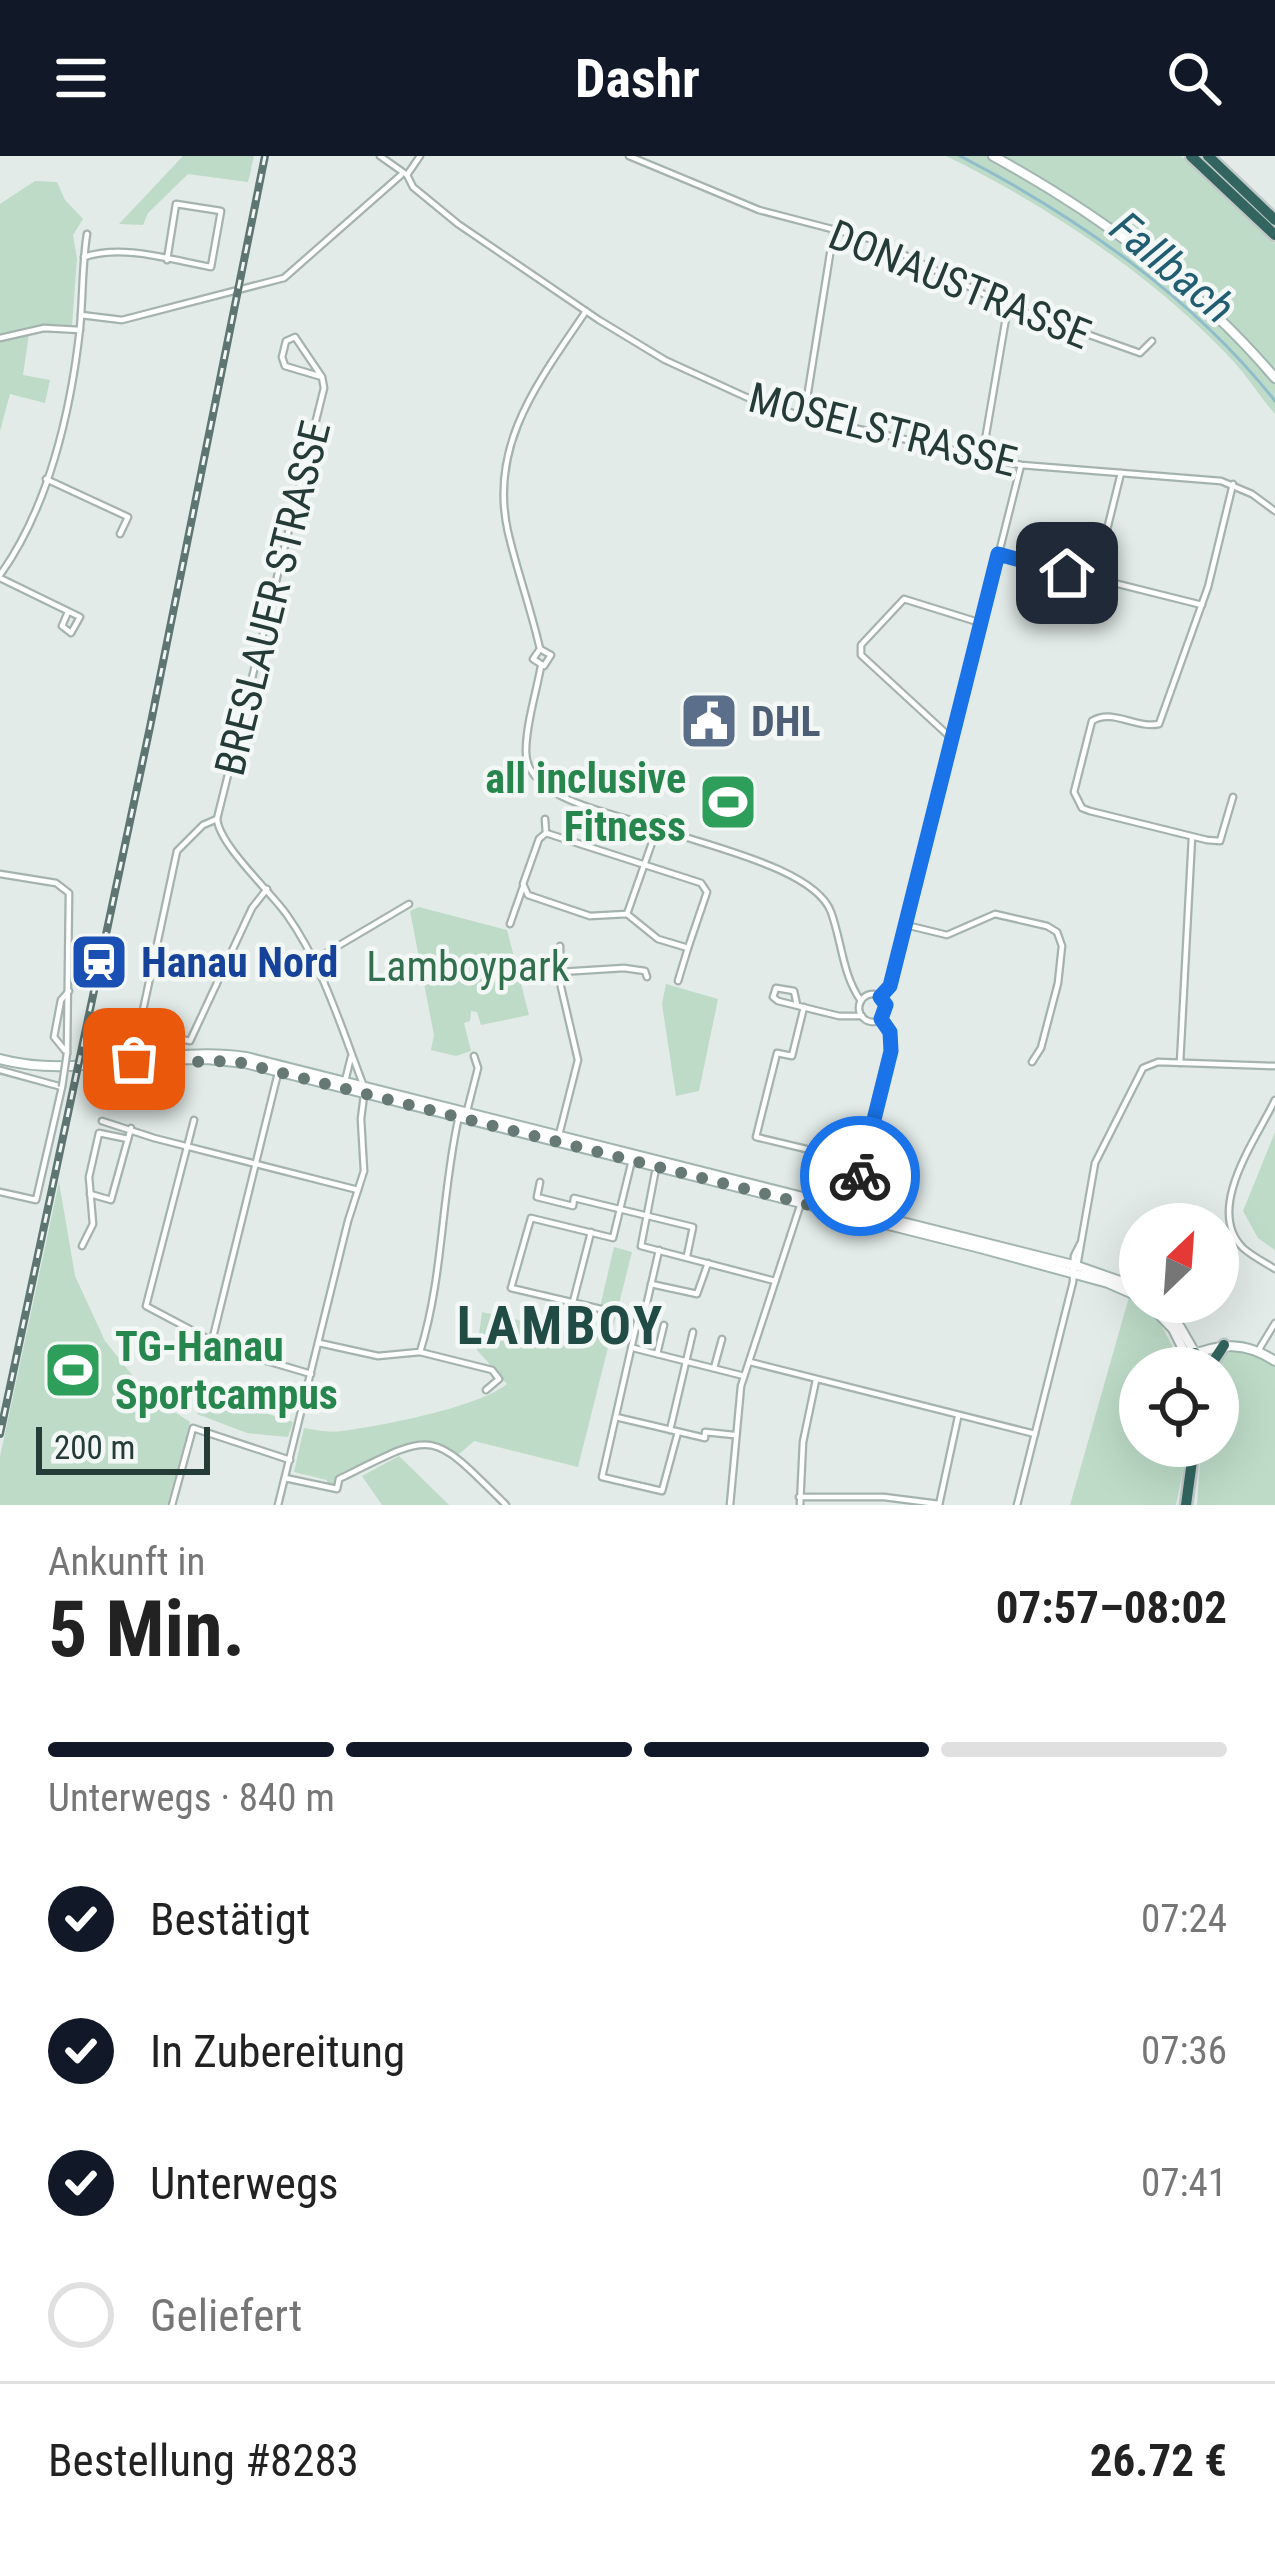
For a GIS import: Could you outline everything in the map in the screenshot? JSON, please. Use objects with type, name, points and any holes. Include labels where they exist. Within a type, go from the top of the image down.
[{"type":"highway","points":[[1191,156],[1275,235]]},
{"type":"highway","points":[[1208,156],[1275,220]]},
{"type":"highway","points":[[1186,1505],[1192,1467]]},
{"type":"main road","points":[[994,156],[1059,195],[1147,258],[1204,305],[1275,378]]},
{"type":"main road","points":[[0,1059],[58,1066],[181,1053],[229,1054],[364,1089]]},
{"type":"main road","points":[[134,1059],[146,1063],[234,1061],[559,1136],[633,1158]]},
{"type":"main road","points":[[462,1113],[1119,1282]]},
{"type":"main road","points":[[1076,1270],[1119,1289]]},
{"type":"main road","points":[[1219,1347],[1258,1351],[1275,1361]]},
{"type":"street","name":"MOSELSTRASSE","points":[[380,156],[407,175],[413,188],[442,212],[586,311],[700,377],[805,416],[982,458],[1233,484],[1275,512]]},
{"type":"street","points":[[81,315],[122,320],[284,278],[393,178],[407,175],[420,156]]},
{"type":"street","name":"DONAUSTRASSE","points":[[629,156],[759,210],[874,240],[1008,306],[1140,353],[1152,341]]},
{"type":"street","points":[[84,257],[117,251],[167,260],[212,267],[220,211],[176,204],[167,260]]},
{"type":"street","points":[[805,416],[834,230]]},
{"type":"street","points":[[68,612],[0,577],[25,535],[46,479],[72,379],[87,234]]},
{"type":"street","points":[[982,458],[1008,306]]},
{"type":"street","points":[[540,649],[507,529],[504,469],[509,442],[526,402],[586,311]]},
{"type":"street","points":[[0,338],[44,328],[80,330]]},
{"type":"street","name":"BRESLAUER STRASSE","points":[[217,819],[324,392],[322,377],[295,337],[286,340],[284,366],[322,377]]},
{"type":"street","points":[[864,998],[880,997],[890,986],[1021,465]]},
{"type":"street","points":[[1094,580],[1121,473]]},
{"type":"street","points":[[46,479],[128,517],[120,534]]},
{"type":"street","points":[[1233,484],[1202,605],[1159,724],[1096,717],[1080,764],[1076,799],[1090,811],[1220,841],[1233,797]]},
{"type":"street","points":[[998,554],[1202,605]]},
{"type":"street","points":[[952,739],[860,655],[861,645],[904,599],[981,622]]},
{"type":"street","points":[[540,649],[533,659],[541,666]]},
{"type":"street","points":[[540,649],[551,658],[541,666],[526,754],[532,775],[553,793],[649,825]]},
{"type":"street","points":[[138,1030],[177,851],[206,823],[217,819],[223,838],[267,889],[315,961],[364,1089],[361,1124],[366,1161],[278,1505]]},
{"type":"street","points":[[545,819],[546,833]]},
{"type":"street","points":[[649,825],[661,819],[667,831],[810,884],[830,909],[848,978],[864,998],[862,1016]]},
{"type":"street","points":[[627,914],[654,838],[649,825]]},
{"type":"street","points":[[654,838],[667,831]]},
{"type":"street","points":[[546,833],[701,883],[706,889],[678,981]]},
{"type":"street","points":[[510,924],[539,839],[546,833]]},
{"type":"street","points":[[1180,1063],[1192,836]]},
{"type":"street","points":[[0,874],[56,883],[69,892],[67,1053],[62,1087],[34,1201],[0,1192]]},
{"type":"street","points":[[523,887],[528,895],[585,915],[627,914],[658,939],[688,948]]},
{"type":"street","points":[[120,1026],[190,1041],[254,903],[267,889]]},
{"type":"street","points":[[315,961],[409,904]]},
{"type":"street","points":[[906,925],[947,935],[995,914],[1057,932],[1062,946],[1058,983],[1041,1048],[1032,1062]]},
{"type":"street","points":[[559,1136],[578,1060],[560,972],[560,946]]},
{"type":"street","points":[[560,972],[631,968],[645,971],[647,977]]},
{"type":"street","points":[[67,1053],[54,1037],[68,991]]},
{"type":"street","points":[[806,1149],[756,1137],[777,1053],[792,1056],[801,1006],[862,1016],[872,1022],[881,1019],[886,1009],[880,997]]},
{"type":"street","points":[[850,1212],[891,1051],[890,1032],[881,1019]]},
{"type":"street","points":[[346,1081],[351,1052]]},
{"type":"street","points":[[420,1352],[436,1288],[450,1156],[478,1068],[474,1056]]},
{"type":"street","points":[[1017,1505],[1076,1270],[1095,1163],[1146,1064],[1275,1066]]},
{"type":"street","points":[[0,1070],[62,1087]]},
{"type":"street","points":[[212,1341],[278,1072]]},
{"type":"street","points":[[1275,1100],[1236,1180],[1229,1223],[1240,1245],[1275,1269]]},
{"type":"street","points":[[194,1120],[146,1306],[212,1341],[311,1375]]},
{"type":"street","points":[[102,1121],[358,1190]]},
{"type":"street","points":[[90,1194],[111,1200],[131,1129]]},
{"type":"street","points":[[82,1246],[93,1224],[89,1177],[99,1133],[128,1139]]},
{"type":"street","points":[[604,1310],[511,1288],[531,1218],[613,1238],[633,1158]]},
{"type":"street","points":[[655,1173],[641,1246],[775,1281]]},
{"type":"street","points":[[540,1183],[537,1197],[572,1206],[574,1198],[693,1227],[686,1257]]},
{"type":"street","points":[[730,1505],[744,1376],[802,1201]]},
{"type":"street","points":[[573,1301],[591,1232]]},
{"type":"street","points":[[659,1250],[602,1477],[664,1490],[693,1332]]},
{"type":"street","points":[[651,1284],[697,1294],[708,1263]]},
{"type":"street","points":[[1258,1351],[1275,1323]]},
{"type":"street","points":[[657,1354],[664,1325]]},
{"type":"street","points":[[715,1368],[722,1339]]},
{"type":"street","points":[[319,1342],[378,1356],[420,1352],[492,1370],[499,1378],[486,1390]]},
{"type":"street","points":[[632,1348],[744,1376]]},
{"type":"street","points":[[748,1362],[1035,1434]]},
{"type":"street","points":[[816,1380],[803,1442],[800,1501],[884,1497],[939,1505],[958,1415]]},
{"type":"street","points":[[616,1417],[705,1438],[705,1432],[735,1435]]},
{"type":"street","points":[[172,1505],[193,1428],[290,1460]]},
{"type":"street","points":[[285,1478],[337,1489],[339,1479],[363,1467],[411,1446],[430,1444],[454,1454],[506,1505]]},
{"type":"green space","points":[[183,156],[254,156],[248,182],[188,174],[148,213],[143,225],[119,224]]},
{"type":"green space","points":[[946,156],[988,156],[1000,162],[1145,263],[1212,319],[1275,382],[1275,414],[1235,363],[1172,302],[1062,221]]},
{"type":"green space","points":[[1002,156],[1181,156],[1275,244],[1275,372],[1213,310],[1146,254]]},
{"type":"green space","points":[[35,181],[57,182],[65,200],[83,219],[73,235],[77,259],[72,325],[41,325],[0,335],[0,204]]},
{"type":"green space","points":[[29,334],[23,375],[50,380],[45,403],[10,394],[0,431],[0,341]]},
{"type":"green space","name":"Lamboypark","points":[[419,907],[507,930],[529,1015],[481,1025],[477,1012],[471,1011],[470,1021],[464,1023],[471,1051],[456,1056],[431,1050],[434,1035],[410,911]]},
{"type":"green space","points":[[666,984],[718,999],[699,1091],[676,1096],[662,1004]]},
{"type":"green space","points":[[1275,1132],[1275,1250],[1258,1238],[1243,1211]]},
{"type":"green space","name":"TG-Hanau Sportcampus","points":[[59,1182],[75,1276],[105,1341],[147,1394],[190,1422],[167,1505],[0,1505],[0,1457]]},
{"type":"green space","points":[[614,1247],[632,1252],[578,1467],[474,1441],[458,1455],[428,1443],[398,1447],[337,1475],[334,1486],[294,1472],[304,1428],[337,1432],[404,1420],[453,1408],[507,1384],[477,1350],[482,1312],[593,1337]]},
{"type":"green space","points":[[1122,1323],[1160,1323],[1173,1347],[1119,1347],[1119,1467],[1184,1467],[1176,1505],[1070,1505]]},
{"type":"green space","points":[[1239,1351],[1258,1354],[1275,1364],[1275,1505],[1197,1505],[1200,1467],[1239,1467]]},
{"type":"green space","points":[[206,1394],[293,1422],[288,1437],[247,1433],[197,1414]]},
{"type":"green space","points":[[399,1456],[449,1505],[382,1505],[362,1476]]},
{"type":"waterway","name":"Fallbach","points":[[960,156],[1047,205],[1131,262],[1208,328],[1275,401]]},
{"type":"railway","points":[[0,1434],[265,156]]},
{"type":"way so far","points":[[134,1059],[146,1063],[234,1061],[850,1215],[860,1176]]},
{"type":"place","name":"DHL","points":[[709,721]]},
{"type":"place","name":"all inclusive Fitness","points":[[728,802]]},
{"type":"place","name":"Hanau Nord","points":[[99,962]]},
{"type":"place","name":"TG-Hanau Sportcampus","points":[[73,1370]]},
{"type":"district","name":"LAMBOY","points":[[561,1325]]},
{"type":"route","points":[[860,1176],[891,1051],[890,1032],[881,1019],[886,1005],[880,997],[890,986],[998,554],[1067,573]]}]
